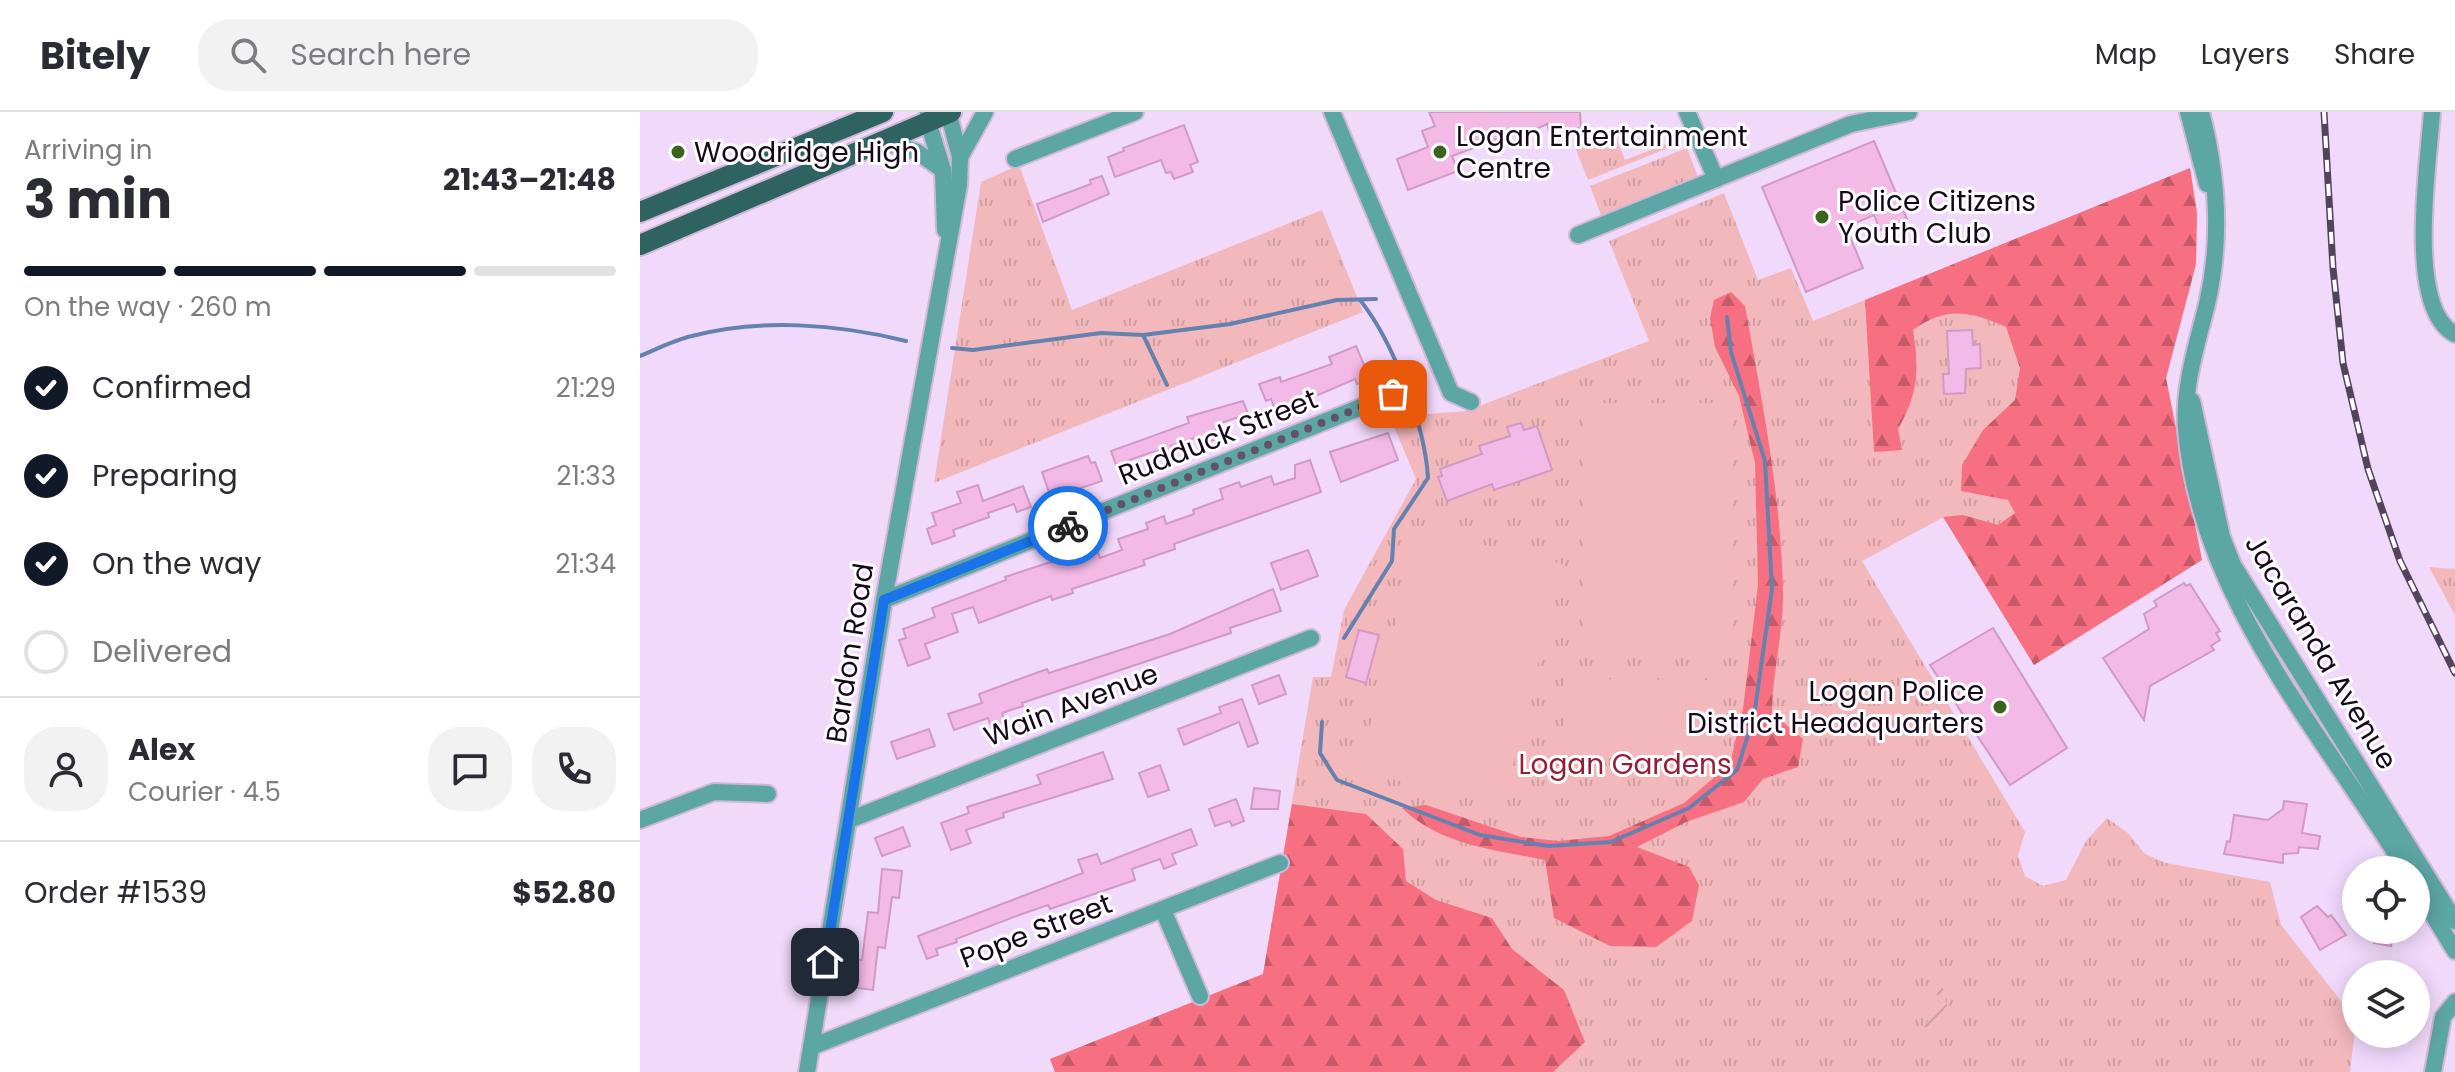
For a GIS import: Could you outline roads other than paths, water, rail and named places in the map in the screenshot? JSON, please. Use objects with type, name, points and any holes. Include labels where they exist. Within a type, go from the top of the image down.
[{"type":"main road","points":[[640,212],[883,112]]},
{"type":"main road","points":[[640,245],[881,141],[928,117],[950,112]]},
{"type":"street","name":"Bardon Road","points":[[807,1072],[884,600],[946,243],[959,185],[960,157],[950,112]]},
{"type":"street","points":[[960,157],[985,112]]},
{"type":"street","points":[[1015,159],[1135,112]]},
{"type":"street","points":[[1332,112],[1451,393],[1471,402]]},
{"type":"street","points":[[1687,112],[1716,179]]},
{"type":"street","points":[[1578,235],[1851,124],[1909,112]]},
{"type":"street","points":[[2180,112],[2196,139]]},
{"type":"street","name":"Jacaranda Avenue","points":[[2188,112],[2216,225]]},
{"type":"street","name":"Jacaranda Avenue","points":[[2201,112],[2213,158],[2216,225],[2211,282],[2193,358],[2186,428],[2212,548],[2225,582],[2397,856]]},
{"type":"street","points":[[2432,112],[2423,265],[2432,307],[2455,334]]},
{"type":"street","name":"Bardon Road","points":[[928,117],[943,170],[946,243]]},
{"type":"street","points":[[881,141],[917,152],[943,170]]},
{"type":"street","name":"Jacaranda Avenue","points":[[2189,391],[2222,537],[2233,565],[2455,921]]},
{"type":"street","name":"Rudduck Street","points":[[884,600],[1393,394]]},
{"type":"street","name":"Wain Avenue","points":[[849,820],[1311,638]]},
{"type":"street","points":[[640,820],[714,792],[768,794]]},
{"type":"street","name":"Pope Street","points":[[811,1047],[1280,863]]},
{"type":"street","points":[[1163,910],[1200,996]]},
{"type":"street","points":[[2430,910],[2455,951]]},
{"type":"street","points":[[2433,1072],[2443,1017],[2455,1002]]},
{"type":"waterway","points":[[952,348],[973,350],[1101,333],[1143,335],[1230,324],[1337,300],[1376,299]]},
{"type":"waterway","points":[[1344,638],[1392,561],[1394,529],[1428,478],[1421,434],[1405,384],[1384,338],[1360,300]]},
{"type":"waterway","points":[[1322,722],[1320,753],[1337,780],[1480,835],[1548,846],[1611,842],[1689,808],[1737,770],[1754,716],[1772,589],[1765,461],[1731,352],[1727,317]]},
{"type":"waterway","points":[[640,356],[692,336],[718,330],[772,325],[826,327],[906,341]]},
{"type":"waterway","points":[[1143,335],[1167,385]]},
{"type":"railway","points":[[2324,112],[2333,268],[2343,363],[2368,469],[2400,561],[2455,673]]},
{"type":"place","name":"Woodridge High","points":[[678,152]]},
{"type":"place","name":"Logan Entertainment Centre","points":[[1440,152]]},
{"type":"place","name":"Police Citizens Youth Club","points":[[1822,217]]},
{"type":"place","name":"Logan Police District Headquarters","points":[[2000,707]]},
{"type":"park label","name":"Logan Gardens","points":[[1625,764]]}]
